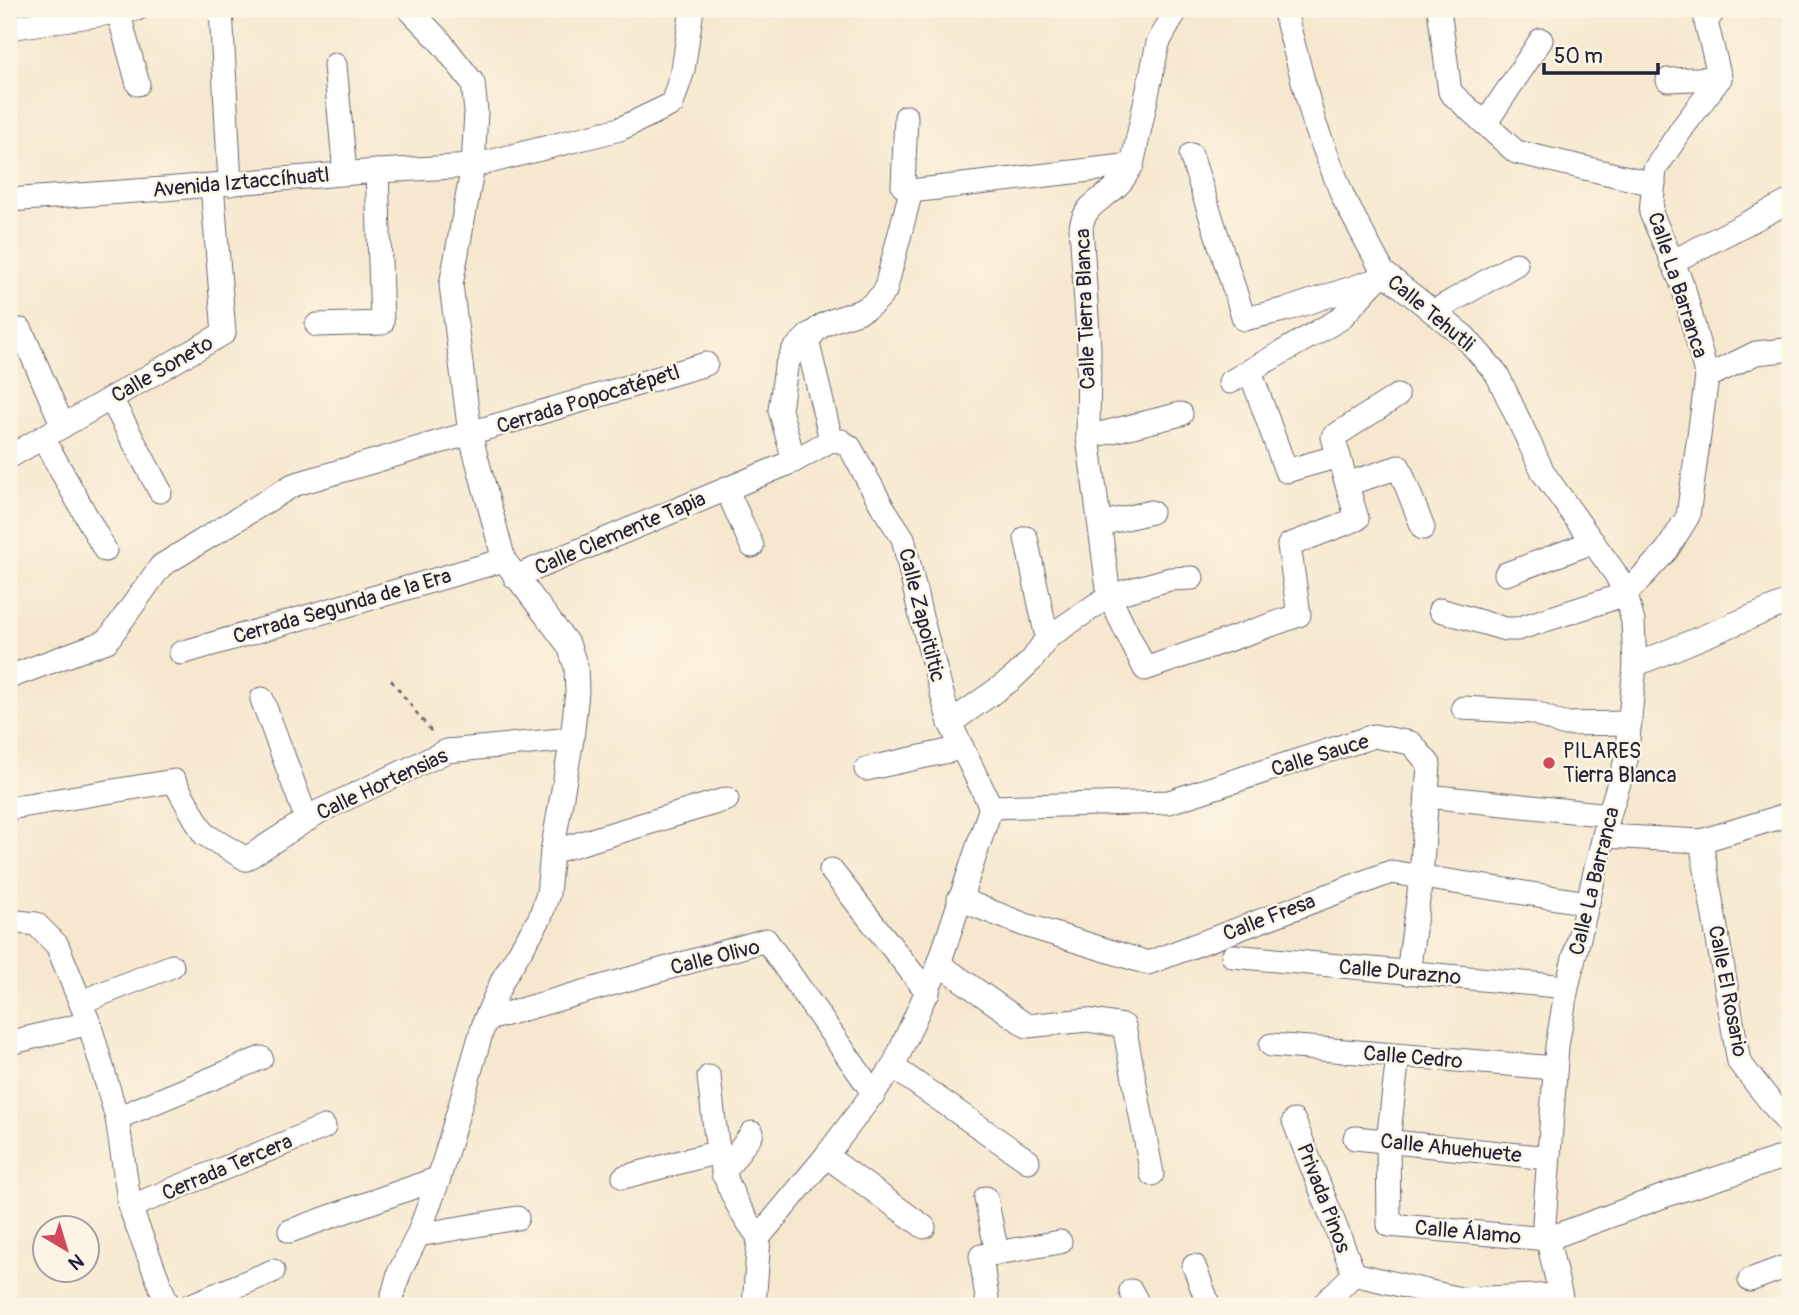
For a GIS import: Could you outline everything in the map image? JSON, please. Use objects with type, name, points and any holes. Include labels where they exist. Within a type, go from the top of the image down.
[{"type":"street","points":[[221,9],[221,184]]},
{"type":"street","points":[[390,1306],[398,1273],[418,1235],[439,1178],[485,1020],[503,979],[540,918],[548,894],[552,852],[572,739],[576,680],[576,667],[569,646],[509,569],[470,434],[451,285],[473,166],[476,112],[473,83],[440,41],[409,9]]},
{"type":"street","name":"Avenida Iztaccíhuatl","points":[[9,200],[345,173],[473,166],[620,129],[672,104],[683,69],[692,9]]},
{"type":"street","name":"Calle Tierra Blanca","points":[[1177,9],[1158,43],[1132,165],[1121,182],[1083,215],[1081,227],[1089,348],[1088,437],[1109,596],[1145,669],[1298,615],[1289,545],[1357,519],[1347,484]]},
{"type":"street","name":"Calle Tehutli","points":[[1283,9],[1314,122],[1343,197],[1379,276],[1465,337],[1497,374],[1544,474],[1615,573],[1626,594]]},
{"type":"street","points":[[1439,9],[1450,92],[1516,152],[1654,184]]},
{"type":"street","points":[[1668,80],[1720,78],[1706,22],[1715,9]]},
{"type":"street","points":[[16,21],[128,10],[138,84]]},
{"type":"street","points":[[1485,124],[1541,40]]},
{"type":"street","points":[[335,65],[345,173]]},
{"type":"street","name":"Calle La Barranca","points":[[1562,1300],[1544,1223],[1555,1068],[1567,987],[1626,760],[1635,665],[1633,622],[1626,594],[1667,550],[1688,516],[1707,377],[1683,286],[1651,213],[1654,184],[1656,169],[1720,78]]},
{"type":"street","points":[[905,117],[903,186],[911,191],[1132,165]]},
{"type":"street","points":[[1191,155],[1244,319],[1288,309],[1379,276]]},
{"type":"street","points":[[317,324],[382,323],[377,171]]},
{"type":"street","name":"Calle Soneto","points":[[9,457],[223,333],[221,184]]},
{"type":"street","points":[[810,334],[808,344],[831,440],[794,461],[780,410],[786,367],[793,351],[810,334],[819,326],[866,309],[885,291],[911,191]]},
{"type":"street","points":[[1672,261],[1790,201]]},
{"type":"street","points":[[1433,312],[1516,264]]},
{"type":"street","points":[[1339,456],[1286,471],[1240,377],[1340,320],[1379,276]]},
{"type":"street","points":[[20,330],[53,432],[105,550]]},
{"type":"street","points":[[1707,377],[1756,353],[1789,350]]},
{"type":"street","name":"Cerrada Popocatépetl","points":[[9,677],[107,640],[161,566],[293,485],[706,364]]},
{"type":"street","points":[[1397,396],[1334,437],[1347,484],[1399,467],[1423,528]]},
{"type":"street","points":[[111,399],[160,491]]},
{"type":"street","points":[[1088,437],[1181,414]]},
{"type":"street","name":"Calle Zapoitiltic","points":[[831,440],[841,441],[850,447],[882,506],[904,538],[921,617],[950,723],[991,807]]},
{"type":"street","name":"Calle Clemente Tapia","points":[[509,569],[794,461]]},
{"type":"street","points":[[726,488],[752,546]]},
{"type":"street","points":[[1100,524],[1151,512]]},
{"type":"street","points":[[1026,538],[1047,638]]},
{"type":"street","points":[[1506,574],[1593,542]]},
{"type":"street","name":"Cerrada Segunda de la Era","points":[[181,653],[509,569]]},
{"type":"street","points":[[950,723],[1012,679],[1032,660],[1047,638],[1109,596],[1177,577],[1192,578]]},
{"type":"street","points":[[1440,610],[1505,629],[1517,629],[1626,594]]},
{"type":"street","points":[[1635,665],[1790,601]]},
{"type":"street","points":[[262,699],[307,820]]},
{"type":"street","points":[[1463,708],[1533,712],[1562,724],[1630,723]]},
{"type":"street","name":"Calle Sauce","points":[[991,807],[1168,802],[1374,736],[1411,743],[1429,764],[1421,878],[1408,974]]},
{"type":"street","name":"Calle Hortensias","points":[[9,808],[174,781],[204,834],[246,859],[320,811],[447,751],[572,739]]},
{"type":"street","points":[[866,769],[962,748]]},
{"type":"street","points":[[1427,796],[1701,841],[1790,814]]},
{"type":"street","points":[[552,852],[727,799]]},
{"type":"street","points":[[754,1306],[759,1237],[826,1156],[893,1067],[939,964],[991,807]]},
{"type":"street","name":"Calle El Rosario","points":[[1701,841],[1739,1062],[1790,1126]]},
{"type":"street","points":[[831,870],[928,993]]},
{"type":"street","name":"Calle Fresa","points":[[959,899],[1025,925],[1148,963],[1391,872],[1588,903]]},
{"type":"street","points":[[9,921],[36,924],[57,945],[85,1013],[117,1118],[130,1208],[168,1306]]},
{"type":"street","name":"Calle Olivo","points":[[485,1020],[766,940],[874,1094]]},
{"type":"street","name":"Calle Durazno","points":[[1233,956],[1567,987]]},
{"type":"street","points":[[939,964],[1027,1026],[1087,1020],[1124,1026],[1152,1174]]},
{"type":"street","points":[[9,1043],[85,1013],[172,966]]},
{"type":"street","name":"Calle Cedro","points":[[1271,1045],[1555,1068]]},
{"type":"street","points":[[1388,1141],[1398,1056]]},
{"type":"street","points":[[117,1118],[261,1058]]},
{"type":"street","points":[[893,1067],[1028,1161]]},
{"type":"street","points":[[709,1077],[721,1163],[729,1192],[741,1214],[759,1237]]},
{"type":"street","name":"Privada Pinos","points":[[1294,1121],[1354,1274]]},
{"type":"street","name":"Cerrada Tercera","points":[[130,1208],[324,1127]]},
{"type":"street","points":[[624,1177],[721,1163],[752,1133]]},
{"type":"street","name":"Calle Ahuehuete","points":[[1354,1138],[1548,1158]]},
{"type":"street","name":"Calle Álamo","points":[[1388,1141],[1389,1225],[1547,1239]]},
{"type":"street","points":[[1547,1239],[1672,1193],[1790,1155]]},
{"type":"street","points":[[826,1156],[924,1227]]},
{"type":"street","points":[[290,1231],[439,1178]]},
{"type":"street","points":[[986,1198],[988,1306]]},
{"type":"street","points":[[418,1235],[517,1218]]},
{"type":"street","points":[[989,1255],[1059,1242]]},
{"type":"street","points":[[1750,1280],[1790,1265]]},
{"type":"street","points":[[1194,1266],[1209,1306]]},
{"type":"street","points":[[189,1306],[272,1270]]},
{"type":"street","points":[[1322,1306],[1354,1274],[1460,1299],[1562,1300]]},
{"type":"path","points":[[391,680],[447,751]]},
{"type":"place","name":"PILARES Tierra Blanca","points":[[1549,763]]}]
